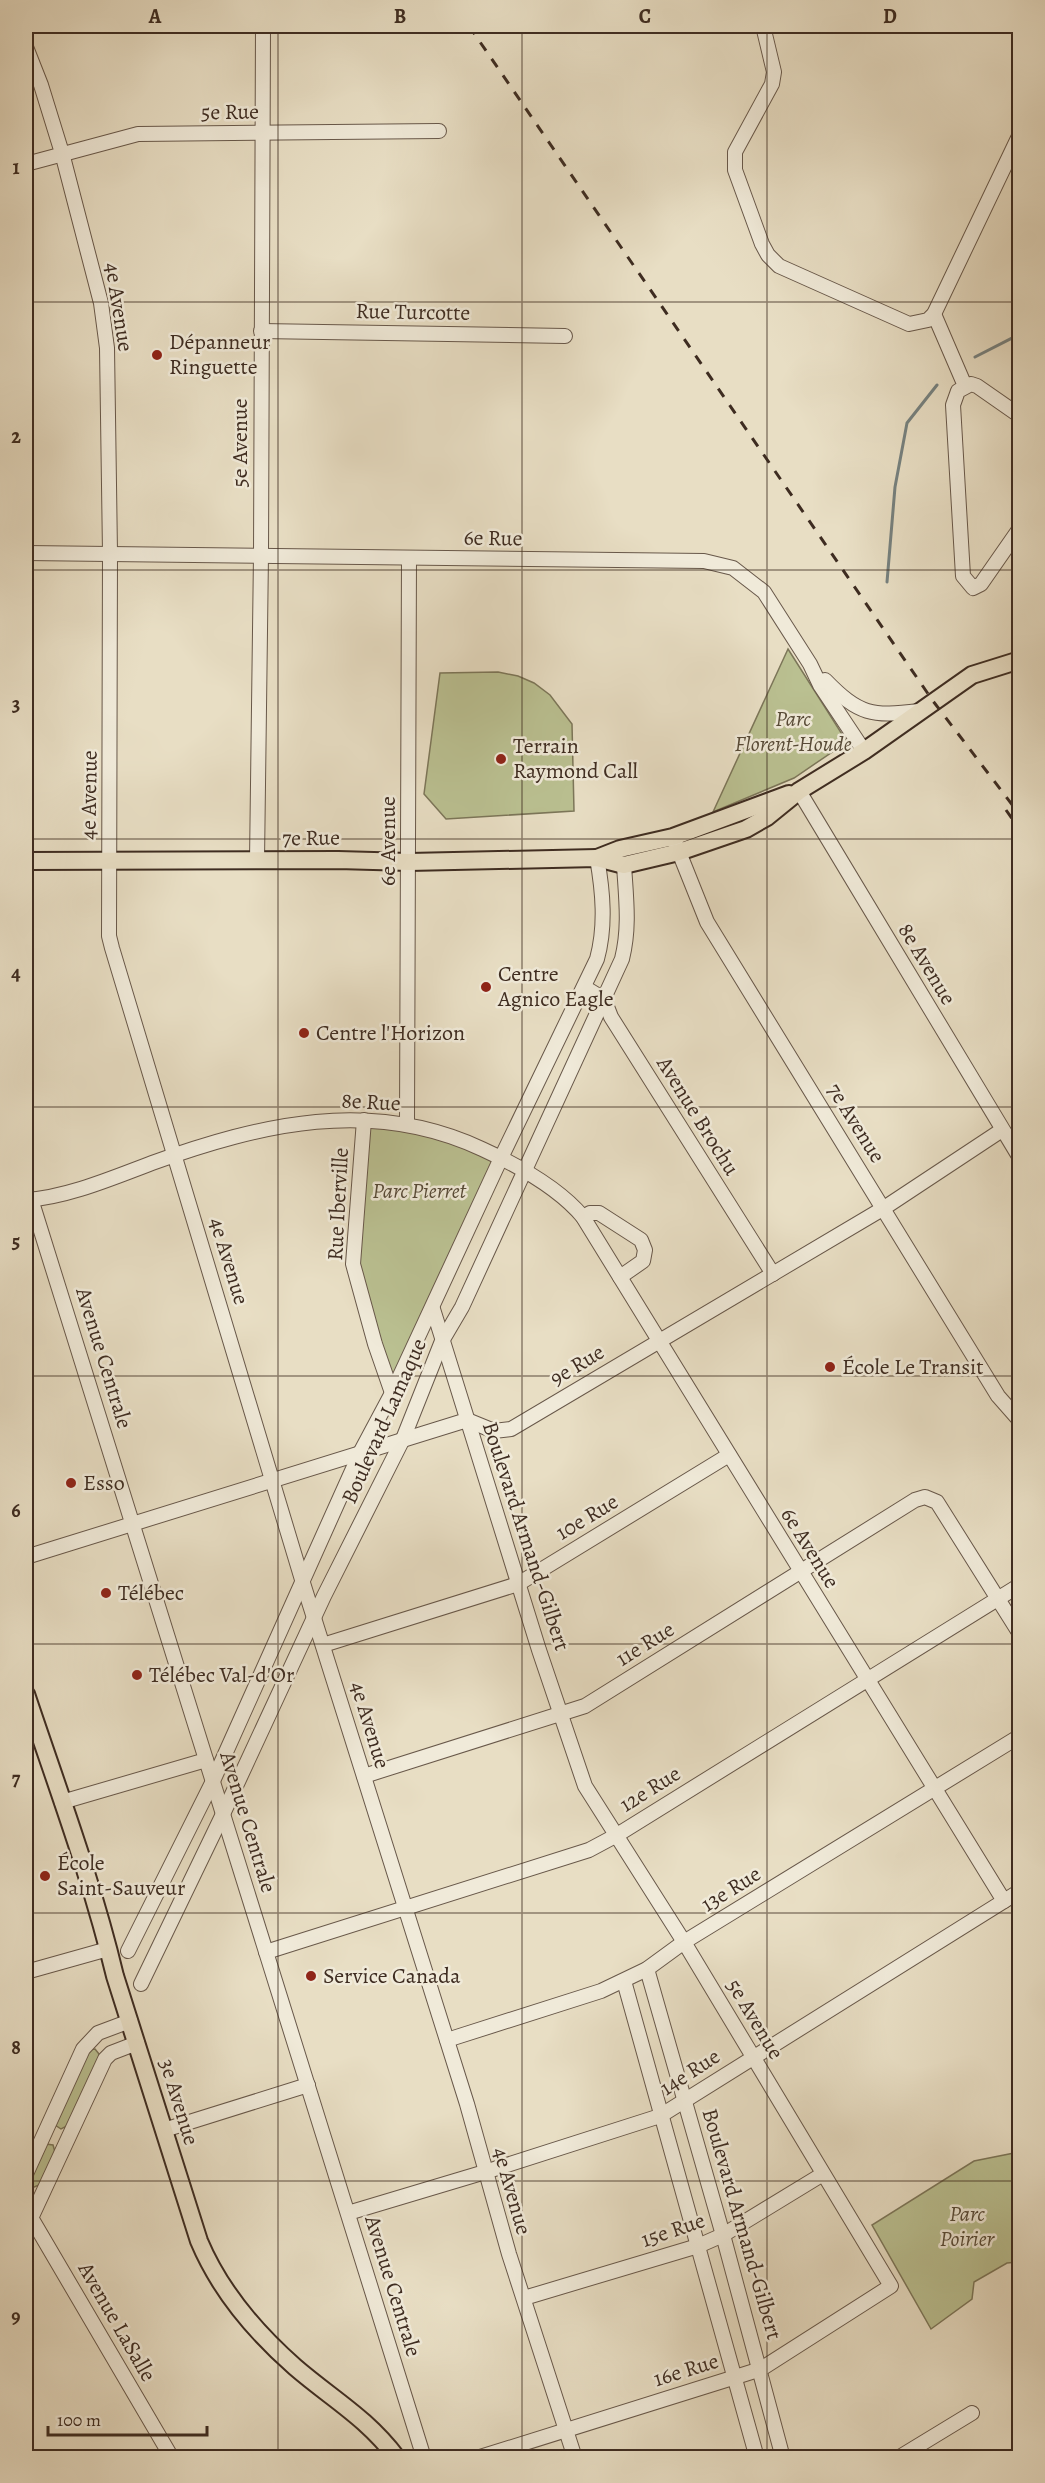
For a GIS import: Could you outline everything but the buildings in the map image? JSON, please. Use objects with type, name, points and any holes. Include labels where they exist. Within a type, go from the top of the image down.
[{"type":"main road","name":"7e Rue","points":[[26,861],[338,860],[409,862],[597,858],[624,865],[676,845],[746,829],[767,817],[799,791],[864,751],[972,675],[1020,660]]},
{"type":"main road","name":"7e Rue","points":[[597,858],[620,849],[676,845]]},
{"type":"main road","name":"3e Avenue","points":[[26,1694],[199,2241],[212,2269],[232,2300],[262,2335],[296,2368],[363,2420],[397,2457]]},
{"type":"street","name":"5e Avenue","points":[[256,861],[261,554],[263,26]]},
{"type":"street","points":[[763,26],[774,72],[773,78],[735,152],[734,161],[735,170],[762,244],[768,255],[780,266],[909,324],[919,324],[934,314],[1020,135]]},
{"type":"street","name":"4e Avenue","points":[[26,47],[41,85],[62,153],[101,303],[107,348],[111,553],[109,936],[303,1583],[575,2457]]},
{"type":"street","name":"5e Rue","points":[[26,164],[138,134],[439,131]]},
{"type":"street","points":[[934,314],[965,386]]},
{"type":"street","name":"Rue Turcotte","points":[[261,331],[565,336]]},
{"type":"street","points":[[1020,416],[977,386],[965,386],[958,391],[952,405],[963,576],[967,583],[973,588],[981,584],[1020,528]]},
{"type":"street","name":"6e Rue","points":[[26,553],[704,561],[733,568],[764,592],[864,751]]},
{"type":"street","name":"6e Avenue","points":[[407,1124],[409,558]]},
{"type":"street","points":[[810,664],[838,694],[865,712],[884,715],[919,711]]},
{"type":"street","name":"8e Avenue","points":[[799,791],[1020,1158]]},
{"type":"street","name":"7e Avenue","points":[[676,845],[706,922],[998,1396],[1020,1421]]},
{"type":"street","name":"Boulevard Lamaque","points":[[128,1951],[213,1781],[360,1453],[392,1394],[501,1158],[597,959],[602,941],[603,917],[597,858]]},
{"type":"street","name":"Boulevard Lamaque","points":[[141,1984],[314,1618],[403,1439],[442,1341],[462,1307],[622,959],[627,936],[624,865]]},
{"type":"street","points":[[584,987],[604,999]]},
{"type":"street","name":"Avenue Brochu","points":[[604,999],[611,1017],[773,1274]]},
{"type":"street","name":"8e Rue","points":[[28,1200],[73,1190],[175,1155],[275,1126],[307,1121],[364,1120],[407,1124],[462,1140],[501,1158],[524,1172],[572,1204],[583,1217]]},
{"type":"street","name":"Rue Iberville","points":[[364,1120],[353,1264],[375,1344],[392,1394]]},
{"type":"street","name":"9e Rue","points":[[467,1420],[494,1431],[512,1429],[884,1208],[1002,1130]]},
{"type":"street","name":"Avenue Centrale","points":[[28,1200],[132,1523],[424,2457]]},
{"type":"street","points":[[583,1217],[590,1213],[599,1213],[641,1240],[645,1250],[643,1261],[620,1277]]},
{"type":"street","name":"6e Avenue","points":[[583,1217],[1004,1901]]},
{"type":"street","name":"Boulevard Armand-Gilbert","points":[[432,1310],[581,1775]]},
{"type":"street","points":[[26,1557],[467,1420]]},
{"type":"street","name":"10e Rue","points":[[323,1644],[519,1584],[729,1455]]},
{"type":"street","name":"11e Rue","points":[[364,1776],[585,1706],[915,1500],[925,1497],[937,1502],[998,1598]]},
{"type":"street","name":"12e Rue","points":[[266,1952],[589,1850],[617,1835],[1020,1585]]},
{"type":"street","points":[[998,1598],[1020,1634]]},
{"type":"street","name":"13e Rue","points":[[447,2040],[601,1991],[647,1969],[684,1942],[1020,1736]]},
{"type":"street","points":[[62,1802],[206,1760]]},
{"type":"street","name":"5e Avenue","points":[[581,1775],[754,2056],[891,2286]]},
{"type":"street","name":"14e Rue","points":[[348,2213],[660,2116],[1020,1891]]},
{"type":"street","points":[[137,1933],[159,1947]]},
{"type":"street","points":[[26,1972],[108,1949]]},
{"type":"street","name":"Boulevard Armand-Gilbert","points":[[647,1969],[761,2369],[783,2457]]},
{"type":"street","points":[[624,1981],[757,2457]]},
{"type":"street","points":[[26,2174],[83,2049],[98,2032],[130,2021]]},
{"type":"street","points":[[27,2218],[105,2059],[111,2053],[137,2043]]},
{"type":"street","points":[[164,2130],[308,2085]]},
{"type":"street","name":"15e Rue","points":[[524,2298],[698,2246],[723,2235],[823,2174]]},
{"type":"street","name":"Avenue LaSalle","points":[[27,2218],[172,2457]]},
{"type":"street","name":"16e Rue","points":[[477,2457],[761,2369],[891,2286]]},
{"type":"street","points":[[898,2457],[972,2413]]},
{"type":"green space","name":"Parc Florent-Houde","points":[[788,649],[847,742],[794,778],[713,812]]},
{"type":"green space","name":"Terrain Raymond Call","points":[[498,672],[518,676],[534,683],[550,695],[572,724],[574,811],[446,819],[424,794],[440,673]]},
{"type":"green space","name":"Parc Pierret","points":[[364,1120],[380,1122],[501,1158],[392,1393],[353,1264]]},
{"type":"green space","points":[[95,2049],[99,2058],[67,2126],[61,2129],[55,2125],[88,2050]]},
{"type":"green space","points":[[46,2144],[53,2145],[55,2152],[39,2185],[32,2188],[28,2186],[27,2179]]},
{"type":"green space","name":"Parc Poirier","points":[[1019,2149],[1019,2262],[1007,2263],[974,2282],[972,2299],[931,2329],[872,2225],[974,2161],[1014,2153]]},
{"type":"waterway","points":[[975,357],[1020,334]]},
{"type":"waterway","points":[[887,582],[895,487],[907,423],[937,385]]},
{"type":"railway","points":[[469,26],[933,701],[1020,815]]},
{"type":"railway","points":[[1006,810],[1020,830]]},
{"type":"place","name":"Dépanneur Ringuette","points":[[157,355]]},
{"type":"place","name":"Terrain Raymond Call","points":[[501,759]]},
{"type":"place","name":"Centre Agnico Eagle","points":[[486,987]]},
{"type":"place","name":"Centre l'Horizon","points":[[304,1033]]},
{"type":"place","name":"École Le Transit","points":[[830,1367]]},
{"type":"place","name":"Esso","points":[[71,1483]]},
{"type":"place","name":"Télébec","points":[[106,1593]]},
{"type":"place","name":"Télébec Val-d'Or","points":[[137,1675]]},
{"type":"place","name":"École Saint-Sauveur","points":[[45,1876]]},
{"type":"place","name":"Service Canada","points":[[311,1976]]}]
